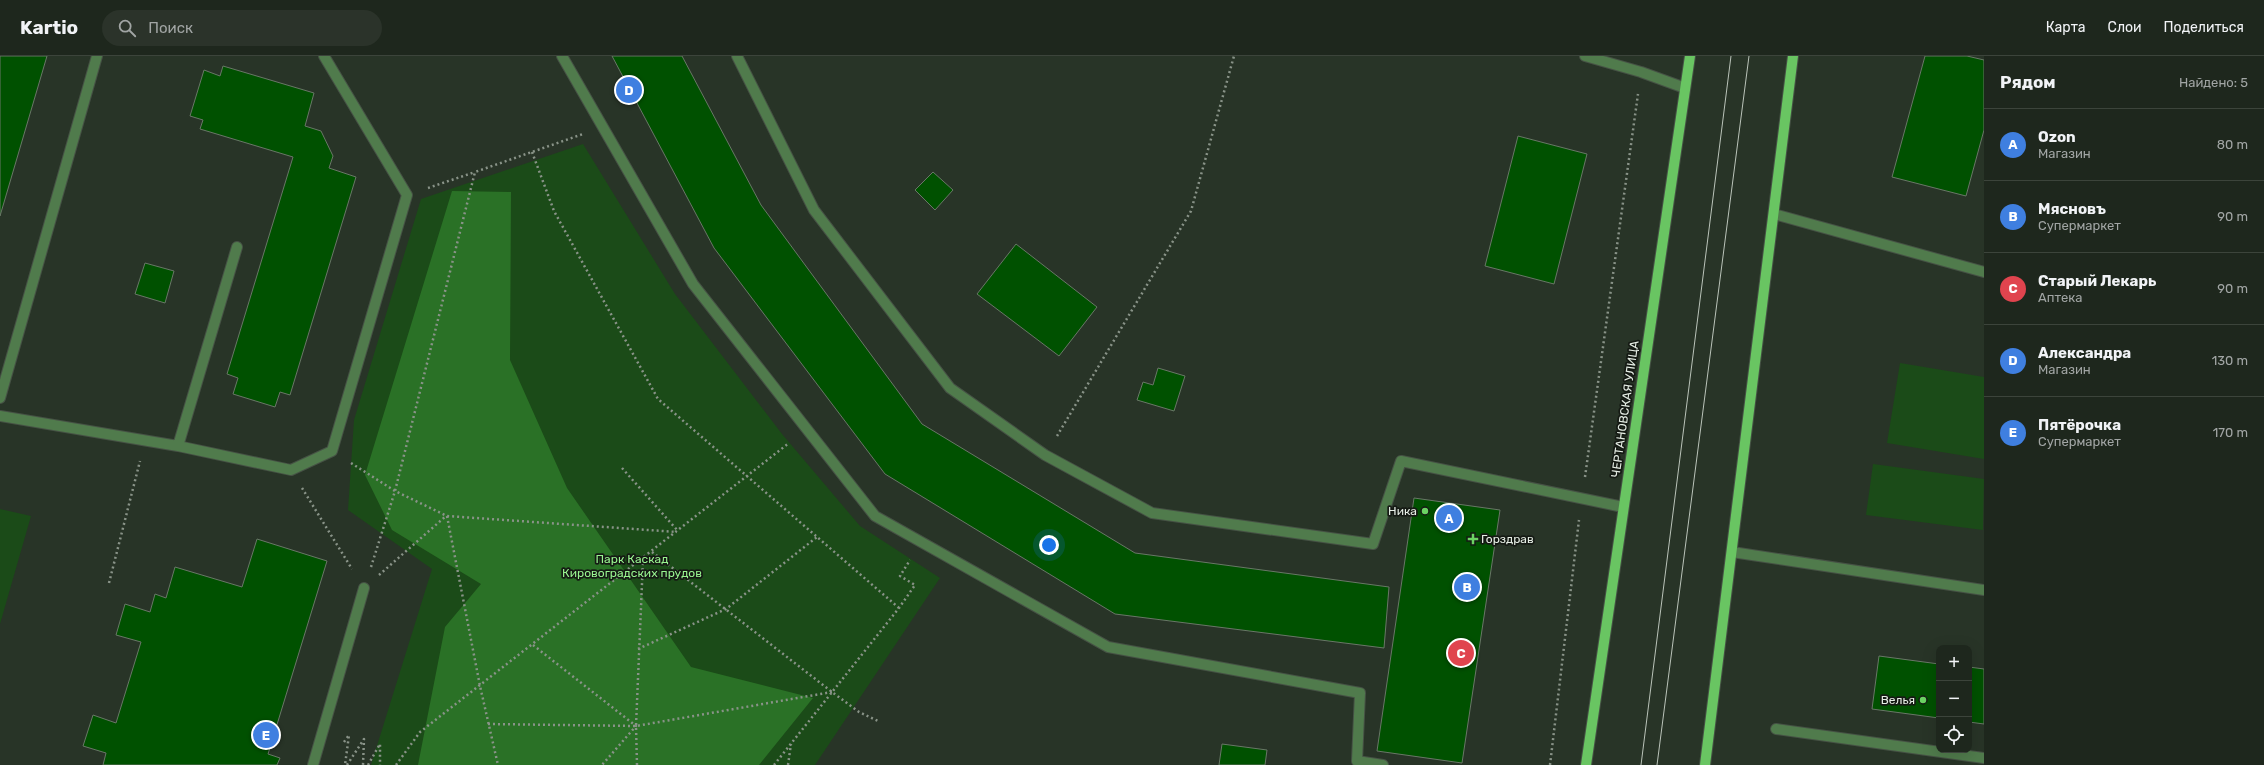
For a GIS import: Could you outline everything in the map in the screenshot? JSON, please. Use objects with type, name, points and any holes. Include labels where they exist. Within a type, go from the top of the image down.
[{"type":"main road","name":"ЧЕРТАНОВСКАЯ УЛИЦА","points":[[1586,765],[1690,56]]},
{"type":"main road","points":[[1705,765],[1793,56]]},
{"type":"street","points":[[0,398],[97,56]]},
{"type":"street","points":[[0,416],[178,446],[291,470],[332,452],[406,195],[324,56]]},
{"type":"street","points":[[562,56],[693,284],[875,516],[1108,647],[1360,693],[1357,761],[1383,765]]},
{"type":"street","points":[[737,56],[814,210],[950,388],[1045,455],[1152,513],[1373,544],[1401,461],[1623,507]]},
{"type":"street","points":[[1585,56],[1641,72],[1685,88]]},
{"type":"street","points":[[1774,214],[1984,272]]},
{"type":"street","points":[[178,446],[237,246]]},
{"type":"street","points":[[1732,552],[1984,590]]},
{"type":"street","points":[[313,765],[364,588]]},
{"type":"street","points":[[1776,729],[1984,758]]},
{"type":"path","points":[[1045,455],[1190,211],[1234,56]]},
{"type":"path","points":[[1550,765],[1582,498],[1641,72]]},
{"type":"path","points":[[406,195],[603,127]]},
{"type":"path","points":[[532,152],[554,211],[658,398],[899,608]]},
{"type":"path","points":[[364,588],[395,491],[475,172]]},
{"type":"path","points":[[396,765],[420,732],[748,477],[806,428]]},
{"type":"path","points":[[109,583],[145,440]]},
{"type":"path","points":[[332,452],[395,491],[446,516],[678,532]]},
{"type":"path","points":[[622,468],[678,532]]},
{"type":"path","points":[[291,470],[364,588]]},
{"type":"path","points":[[364,588],[446,516]]},
{"type":"path","points":[[446,516],[480,686],[498,765]]},
{"type":"path","points":[[638,650],[726,609],[817,537]]},
{"type":"path","points":[[774,765],[899,608],[915,585],[900,576],[922,543]]},
{"type":"path","points":[[652,552],[832,692],[859,712],[878,721]]},
{"type":"path","points":[[637,765],[636,726],[642,560]]},
{"type":"path","points":[[532,645],[636,726]]},
{"type":"path","points":[[488,724],[636,726],[832,692]]},
{"type":"path","points":[[602,765],[636,726]]},
{"type":"path","points":[[347,765],[364,739],[363,765]]},
{"type":"path","points":[[368,765],[380,744],[380,765]]},
{"type":"path","points":[[788,765],[791,744]]},
{"type":"green space","name":"Парк Каскад Кировоградских прудов","points":[[583,144],[675,294],[782,434],[860,526],[940,578],[815,765],[371,765],[432,569],[348,510],[354,420],[421,199]]},
{"type":"green space","points":[[452,191],[511,192],[510,360],[567,488],[691,667],[813,698],[759,765],[418,765],[445,627],[481,584],[392,530],[365,475]]},
{"type":"green space","points":[[1900,363],[1984,377],[1984,459],[1887,443]]},
{"type":"green space","points":[[1873,464],[1984,479],[1983,530],[1866,515]]},
{"type":"green space","points":[[0,509],[31,516],[0,624]]},
{"type":"building","points":[[0,56],[47,56],[0,216]]},
{"type":"building","points":[[612,56],[682,56],[761,205],[922,424],[1135,553],[1389,587],[1384,648],[1115,614],[885,474],[714,248]]},
{"type":"building","points":[[1925,56],[1967,56],[1984,60],[1984,130],[1966,196],[1892,177]]},
{"type":"building","points":[[223,66],[314,93],[305,126],[321,131],[333,156],[329,168],[356,177],[290,395],[280,392],[275,407],[233,394],[238,378],[227,374],[293,157],[200,129],[203,120],[190,116],[204,70],[220,76]]},
{"type":"building","points":[[1518,136],[1587,154],[1554,284],[1485,266]]},
{"type":"building","points":[[933,172],[953,190],[935,210],[915,190]]},
{"type":"building","points":[[1016,244],[1097,307],[1059,356],[977,294]]},
{"type":"building","points":[[145,263],[174,271],[165,303],[135,294]]},
{"type":"building","points":[[1158,368],[1185,376],[1174,411],[1137,400],[1143,382],[1153,385]]},
{"type":"building","points":[[1414,498],[1500,510],[1462,763],[1377,751]]},
{"type":"building","points":[[257,539],[327,561],[268,754],[280,758],[277,765],[103,765],[106,753],[83,746],[93,715],[116,723],[141,642],[116,635],[125,604],[150,612],[155,594],[166,598],[175,567],[242,587]]},
{"type":"building","points":[[1879,656],[1936,664],[1936,718],[1872,709]]},
{"type":"building","points":[[1972,667],[1984,669],[1984,724],[1972,722]]},
{"type":"building","points":[[1222,744],[1267,750],[1265,765],[1219,765]]},
{"type":"tram line","points":[[1641,765],[1731,56]]},
{"type":"tram line","points":[[1657,765],[1749,56]]},
{"type":"place","name":"Александра","points":[[629,90]]},
{"type":"place","name":"Ника","points":[[1425,511]]},
{"type":"place","name":"Ozon","points":[[1449,518]]},
{"type":"place","name":"Горздрав","points":[[1473,539]]},
{"type":"place","name":"Мясновъ","points":[[1467,587]]},
{"type":"place","name":"Старый Лекарь","points":[[1461,653]]},
{"type":"place","name":"Велья","points":[[1923,700]]},
{"type":"place","name":"Пятёрочка","points":[[266,735]]}]
